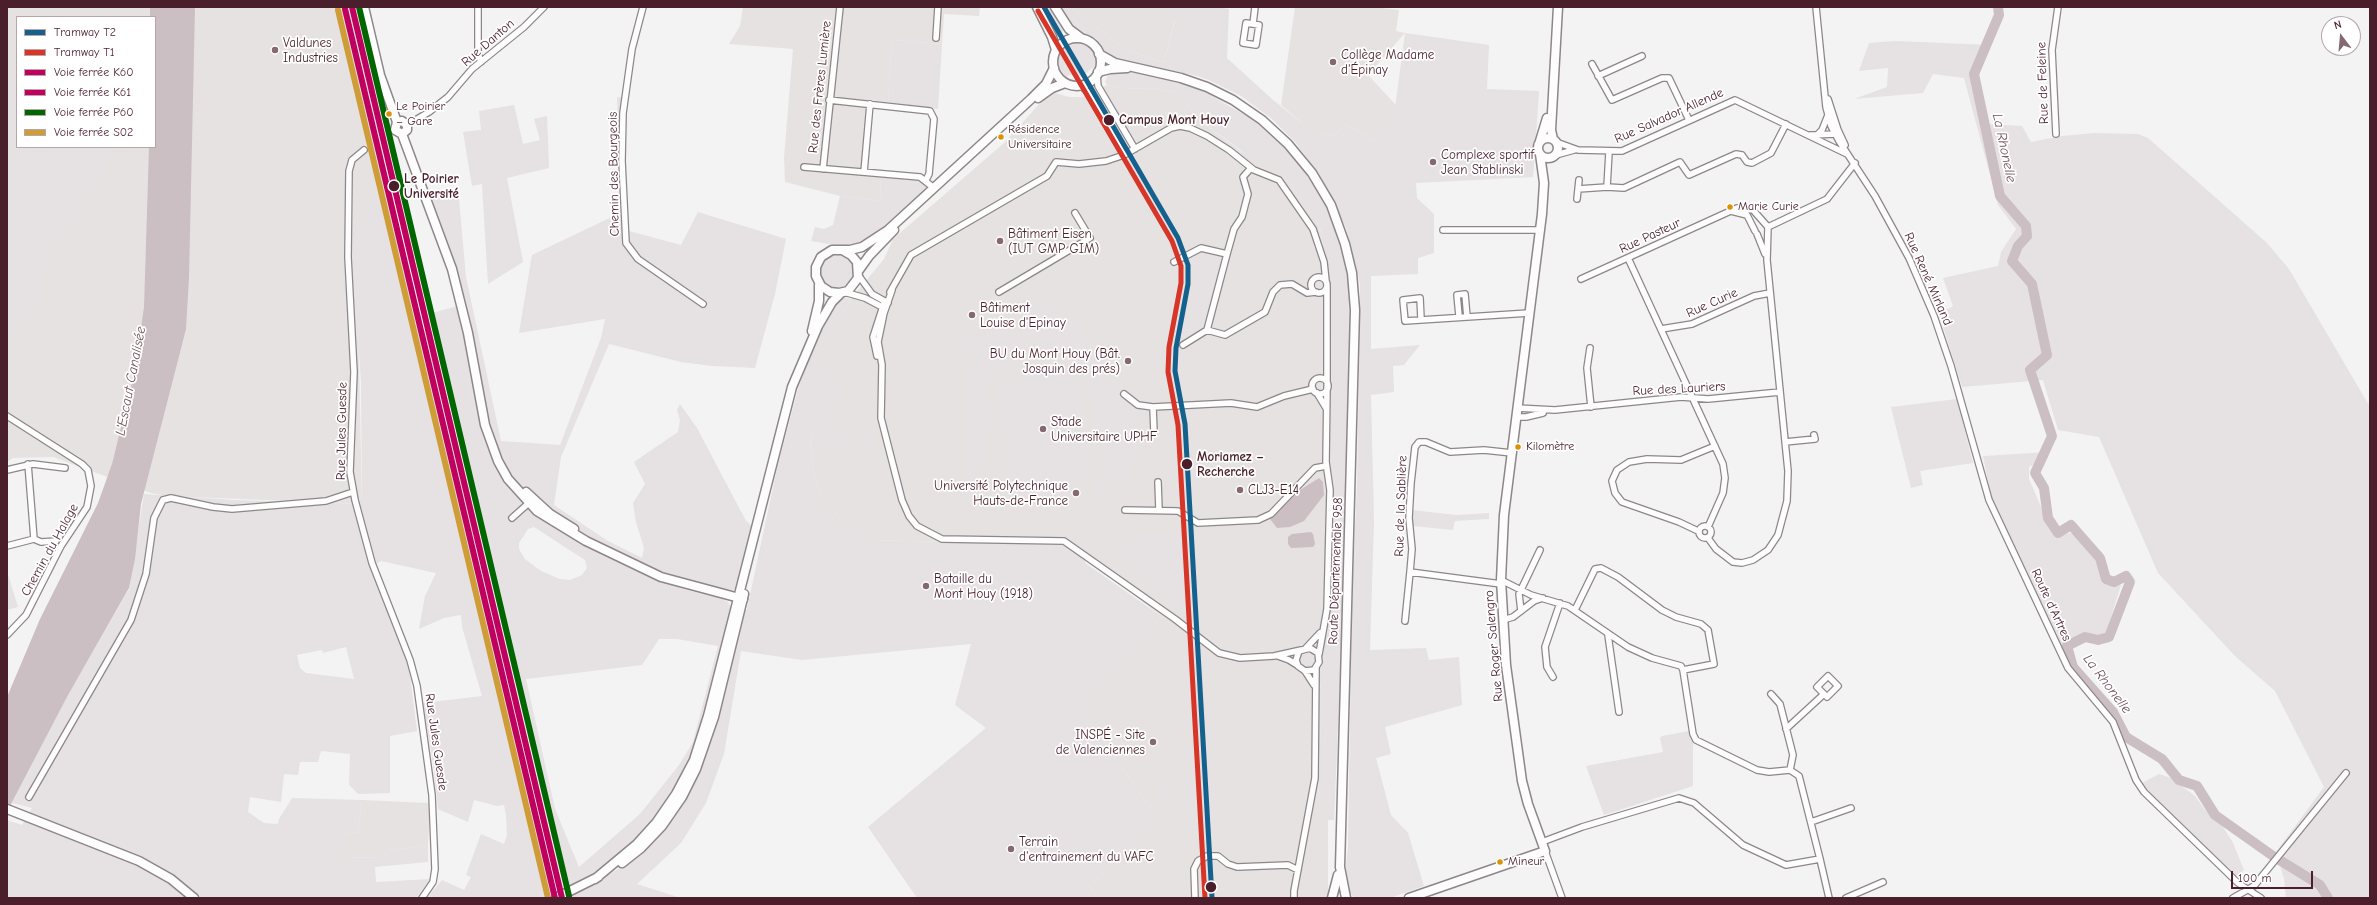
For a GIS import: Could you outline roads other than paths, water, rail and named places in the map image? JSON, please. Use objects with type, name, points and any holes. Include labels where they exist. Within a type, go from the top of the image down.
[{"type":"main road","points":[[364,7],[380,75],[398,122],[395,130],[402,134],[452,269],[470,340],[484,419],[503,472],[558,526],[661,577],[740,598]]},
{"type":"main road","points":[[1037,7],[1054,40],[1056,50]]},
{"type":"main road","points":[[1054,7],[1069,29],[1093,44],[1100,54],[1112,62],[1140,68]]},
{"type":"main road","points":[[1544,190],[1548,165],[1558,148],[1551,132],[1558,7]]},
{"type":"main road","points":[[1082,38],[1067,40],[1056,50],[1053,59],[1054,68],[1058,77],[1065,83],[1080,86],[1089,82],[1098,74],[1110,69],[1140,68]]},
{"type":"main road","points":[[1098,74],[1101,63],[1100,54]]},
{"type":"main road","points":[[556,898],[595,878],[620,859],[653,827],[673,800],[689,771],[704,728],[740,598],[786,407],[817,314],[819,285],[815,272],[819,259],[830,251],[844,251],[862,247],[878,237],[1033,97],[1046,84],[1054,68]]},
{"type":"main road","name":"Route Départementale 958","points":[[1140,68],[1181,78],[1217,92],[1249,110],[1285,140],[1312,173],[1331,205],[1345,244],[1352,277],[1354,315],[1340,866],[1346,898]]},
{"type":"main road","points":[[801,362],[820,322],[834,300],[842,293],[853,287],[869,256],[904,220],[1036,100],[1052,88],[1065,83]]},
{"type":"main road","points":[[1544,190],[1538,148],[1545,132],[1552,99]]},
{"type":"main road","points":[[398,122],[402,121],[407,125],[407,130],[402,134]]},
{"type":"main road","points":[[1540,141],[1547,138],[1555,141]]},
{"type":"main road","points":[[1540,154],[1545,158],[1554,156]]},
{"type":"main road","name":"Rue Roger Salengro","points":[[1544,190],[1502,536],[1501,582],[1506,665],[1522,781],[1545,851]]},
{"type":"main road","points":[[844,251],[854,258],[859,273]]},
{"type":"main road","points":[[819,285],[828,292],[842,293]]},
{"type":"main road","points":[[7,809],[139,861],[167,876],[194,898]]},
{"type":"main road","points":[[1409,898],[1545,851]]},
{"type":"main road","name":"Route Départementale 958","points":[[1332,898],[1340,866]]},
{"type":"main road","points":[[1332,898],[1339,896],[1346,898]]},
{"type":"street","points":[[478,7],[478,57],[480,62]]},
{"type":"street","name":"Rue Danton","points":[[407,125],[429,112],[448,96],[470,71],[544,7]]},
{"type":"street","name":"Chemin des Bourgeois","points":[[643,7],[632,49],[623,114],[622,161],[626,243],[638,259],[703,304]]},
{"type":"street","name":"Rue des Frères Lumière","points":[[823,169],[829,100],[840,7]]},
{"type":"street","points":[[936,38],[938,7]]},
{"type":"street","points":[[1253,24],[1255,7]]},
{"type":"street","name":"Rue René Mirland","points":[[1816,7],[1828,114],[1837,135],[1855,163]]},
{"type":"street","name":"Rue de Feleine","points":[[2056,134],[2052,50],[2058,7]]},
{"type":"street","points":[[1598,76],[1642,56]]},
{"type":"street","points":[[1592,64],[1609,98],[1613,100],[1662,78],[1668,77],[1689,120]]},
{"type":"street","points":[[1098,74],[1098,86],[1135,149]]},
{"type":"street","points":[[1080,86],[1088,92],[1124,155]]},
{"type":"street","name":"Rue René Mirland","points":[[1826,90],[1837,135],[1855,163],[1909,258],[1938,327],[1965,412]]},
{"type":"street","points":[[829,100],[924,109],[932,113],[933,127],[929,174],[926,180]]},
{"type":"street","name":"Rue Salvador Allende","points":[[1578,150],[1609,152],[1624,151],[1735,100],[1848,154]]},
{"type":"street","points":[[864,172],[870,104]]},
{"type":"street","name":"Rue René Mirland","points":[[1816,135],[1822,130],[1828,114]]},
{"type":"street","points":[[1578,189],[1607,187],[1624,188],[1679,160],[1689,175],[1736,154],[1742,155],[1747,162],[1752,163],[1772,152],[1786,124]]},
{"type":"street","points":[[1294,898],[1316,778],[1318,697],[1316,688],[1316,668],[1320,662],[1319,654],[1327,609],[1330,505],[1330,487],[1326,466],[1329,309],[1323,258],[1311,225],[1281,183],[1272,176],[1251,168],[1226,148],[1186,127],[1171,128],[1124,155],[1088,164],[1056,162],[1047,176],[912,255],[885,305],[873,340],[882,371],[882,421],[904,504],[909,516],[920,528],[942,539],[1064,541],[1175,619],[1219,653],[1240,658],[1274,656],[1303,649],[1314,649],[1319,654]]},
{"type":"street","name":"Rue Salvador Allende","points":[[1810,135],[1837,135]]},
{"type":"street","points":[[1825,143],[1837,135]]},
{"type":"street","points":[[1555,141],[1578,150]]},
{"type":"street","name":"Rue Jules Guesde","points":[[364,150],[352,160],[349,171],[348,257],[354,372],[350,462],[353,492],[376,577],[414,670],[433,801],[435,876],[422,898]]},
{"type":"street","points":[[1554,156],[1578,150]]},
{"type":"street","points":[[1607,187],[1609,152]]},
{"type":"street","points":[[1756,232],[1758,225],[1765,225],[1827,199],[1855,163]]},
{"type":"street","points":[[804,167],[920,177],[926,180],[934,188]]},
{"type":"street","points":[[1184,345],[1207,330],[1234,229],[1242,217],[1248,194],[1244,178],[1251,168]]},
{"type":"street","points":[[1578,199],[1579,180]]},
{"type":"street","name":"Rue Pasteur","points":[[1581,279],[1727,212],[1739,208],[1749,208],[1765,225]]},
{"type":"street","points":[[1727,212],[1746,214],[1756,232],[1767,260]]},
{"type":"street","points":[[999,292],[1090,238],[1075,213]]},
{"type":"street","points":[[1715,446],[1681,460],[1650,459],[1629,462],[1617,470],[1612,481],[1615,493],[1622,502],[1679,522],[1698,531],[1701,538],[1708,538],[1724,556],[1736,563],[1753,560],[1770,547],[1781,528],[1788,496],[1785,442],[1770,293],[1767,260],[1767,234],[1765,225]]},
{"type":"street","points":[[1443,230],[1540,230]]},
{"type":"street","points":[[1756,232],[1761,236],[1767,234]]},
{"type":"street","points":[[1174,262],[1201,248],[1227,254]]},
{"type":"street","points":[[1323,258],[1321,270],[1312,286],[1324,300],[1329,309]]},
{"type":"street","points":[[1628,258],[1724,467],[1725,486],[1708,527]]},
{"type":"street","points":[[859,273],[872,294],[885,305]]},
{"type":"street","points":[[1315,279],[1320,278],[1327,284]]},
{"type":"street","points":[[1207,330],[1226,335],[1265,312],[1274,290],[1289,284],[1294,284],[1308,293],[1324,291],[1327,284]]},
{"type":"street","points":[[842,293],[860,296],[885,305]]},
{"type":"street","name":"Rue Curie","points":[[1661,329],[1692,324],[1754,296],[1770,293]]},
{"type":"street","points":[[1459,316],[1457,295],[1465,294],[1467,317]]},
{"type":"street","points":[[1421,319],[1420,298],[1403,300],[1405,321],[1459,316],[1467,317],[1530,313]]},
{"type":"street","points":[[1590,348],[1587,368],[1591,407]]},
{"type":"street","points":[[1327,412],[1324,403],[1315,391],[1312,383],[1318,378],[1328,364]]},
{"type":"street","points":[[1318,378],[1323,379],[1327,386]]},
{"type":"street","points":[[1124,394],[1138,405],[1153,407],[1231,403],[1257,407],[1284,396],[1315,391],[1323,392],[1327,386]]},
{"type":"street","name":"Rue des Lauriers","points":[[1517,408],[1555,410],[1681,397],[1711,399],[1780,392]]},
{"type":"street","points":[[1153,407],[1154,432]]},
{"type":"street","name":"Rue des Lauriers","points":[[1516,417],[1526,418],[1555,410]]},
{"type":"street","name":"Route d'Artres","points":[[1965,412],[1988,497],[2068,668],[2113,722],[2141,789],[2248,891],[2261,898]]},
{"type":"street","name":"Chemin du Halage","points":[[7,416],[82,464],[88,470],[91,486],[87,507],[61,546],[26,615],[7,635]]},
{"type":"street","points":[[1785,442],[1815,439],[1814,434]]},
{"type":"street","name":"Rue de la Sablière","points":[[1405,621],[1412,549],[1409,518],[1411,483],[1416,444],[1424,441],[1450,452],[1484,450],[1512,453]]},
{"type":"street","points":[[28,464],[34,539]]},
{"type":"street","points":[[7,470],[28,464],[48,464],[65,468]]},
{"type":"street","points":[[1125,510],[1180,511],[1198,523],[1258,520],[1270,514],[1315,468],[1326,466]]},
{"type":"street","points":[[1158,482],[1159,510]]},
{"type":"street","points":[[29,797],[131,620],[146,574],[154,518],[164,500],[171,498],[213,508],[232,509],[326,501],[353,492]]},
{"type":"street","points":[[512,518],[531,501]]},
{"type":"street","points":[[1698,531],[1702,527],[1708,527]]},
{"type":"street","points":[[1708,527],[1711,532],[1708,538]]},
{"type":"street","points":[[7,546],[34,539],[41,542],[56,541]]},
{"type":"street","points":[[1521,611],[1518,597],[1540,550]]},
{"type":"street","points":[[1575,610],[1594,570],[1601,568],[1618,576],[1662,610],[1676,617],[1701,624],[1708,630],[1711,637],[1714,664],[1683,670],[1692,732],[1698,742],[1757,770],[1769,772],[1790,770],[1800,778],[1829,898]]},
{"type":"street","name":"Rue de la Sablière","points":[[1410,572],[1501,582],[1521,589],[1575,610],[1608,635],[1643,654],[1679,665],[1683,670]]},
{"type":"street","points":[[1503,620],[1521,611],[1534,601],[1544,598]]},
{"type":"street","points":[[1553,676],[1547,667],[1545,648],[1560,603]]},
{"type":"street","points":[[1298,666],[1296,657],[1303,649],[1314,641],[1324,628]]},
{"type":"street","points":[[1608,635],[1619,712]]},
{"type":"street","points":[[1274,656],[1287,659],[1305,671],[1316,688]]},
{"type":"street","points":[[1305,671],[1316,668]]},
{"type":"street","points":[[1771,694],[1780,704],[1793,757],[1790,770]]},
{"type":"street","points":[[1786,729],[1824,694]]},
{"type":"street","points":[[2233,898],[2248,891],[2273,864],[2346,773]]},
{"type":"street","points":[[1542,842],[1582,827],[1679,798],[1694,803],[1743,845],[1786,865],[1820,858]]},
{"type":"street","points":[[1811,822],[1851,808]]},
{"type":"street","name":"Rue Roger Salengro","points":[[1545,851],[1562,898]]},
{"type":"street","points":[[1195,898],[1195,866],[1204,857],[1216,855],[1237,867],[1288,865],[1298,870]]},
{"type":"street","points":[[1846,898],[1884,882]]},
{"type":"waterway","name":"La Rhonelle","points":[[1998,7],[1999,15],[1974,74],[2000,196],[2026,226],[2027,236],[2018,246],[2012,261],[2032,284],[2047,355],[2030,370],[2052,436],[2035,473],[2044,488],[2048,518],[2058,533],[2071,525],[2100,558],[2106,579],[2114,582],[2126,576],[2130,582],[2109,637],[2098,640],[2085,637],[2067,646],[2073,667],[2113,712],[2126,737],[2162,759],[2179,780],[2197,786],[2215,815],[2273,856],[2320,885],[2328,898]]},
{"type":"tram line","name":"T2","points":[[1044,7],[1178,238],[1188,265],[1188,284],[1176,348],[1175,371],[1185,424],[1212,898]]},
{"type":"tram line","name":"T1","points":[[1038,11],[1172,241],[1181,266],[1181,283],[1169,347],[1168,372],[1178,425],[1205,898]]},
{"type":"rail line","name":"K60","points":[[352,7],[562,898]]},
{"type":"rail line","name":"P60","points":[[359,7],[569,896]]},
{"type":"rail line","name":"K61","points":[[345,9],[555,898]]},
{"type":"rail line","name":"S02","points":[[338,10],[548,898]]},
{"type":"place","name":"Valdunes Industries","points":[[275,50]]},
{"type":"place","name":"Collège Madame d'Épinay","points":[[1333,62]]},
{"type":"place","name":"Le Poirier – Gare","points":[[389,114]]},
{"type":"place","name":"Campus Mont Houy","points":[[1109,120]]},
{"type":"place","name":"Résidence Universitaire","points":[[1001,137]]},
{"type":"place","name":"Complexe sportif Jean Stablinski","points":[[1433,162]]},
{"type":"place","name":"Le Poirier Université","points":[[394,186]]},
{"type":"place","name":"Marie Curie","points":[[1730,207]]},
{"type":"place","name":"Bâtiment Eisen (IUT GMP GIM)","points":[[1000,241]]},
{"type":"place","name":"Bâtiment Louise d'Epinay","points":[[972,315]]},
{"type":"place","name":"BU du Mont Houy (Bât. Josquin des prés)","points":[[1128,361]]},
{"type":"place","name":"Stade Universitaire UPHF","points":[[1043,429]]},
{"type":"place","name":"Kilomètre","points":[[1518,447]]},
{"type":"place","name":"Moriamez – Recherche","points":[[1187,464]]},
{"type":"place","name":"CLJ3-E14","points":[[1240,490]]},
{"type":"place","name":"Université Polytechnique Hauts-de-France","points":[[1076,493]]},
{"type":"place","name":"Bataille du Mont Houy (1918)","points":[[926,586]]},
{"type":"place","name":"INSPÉ - Site de Valenciennes","points":[[1153,742]]},
{"type":"place","name":"Terrain d'entrainement du VAFC","points":[[1011,849]]},
{"type":"place","name":"Mineur","points":[[1500,862]]},
{"type":"water label","name":"L'Escaut Canalisée","points":[[131,381]]}]
